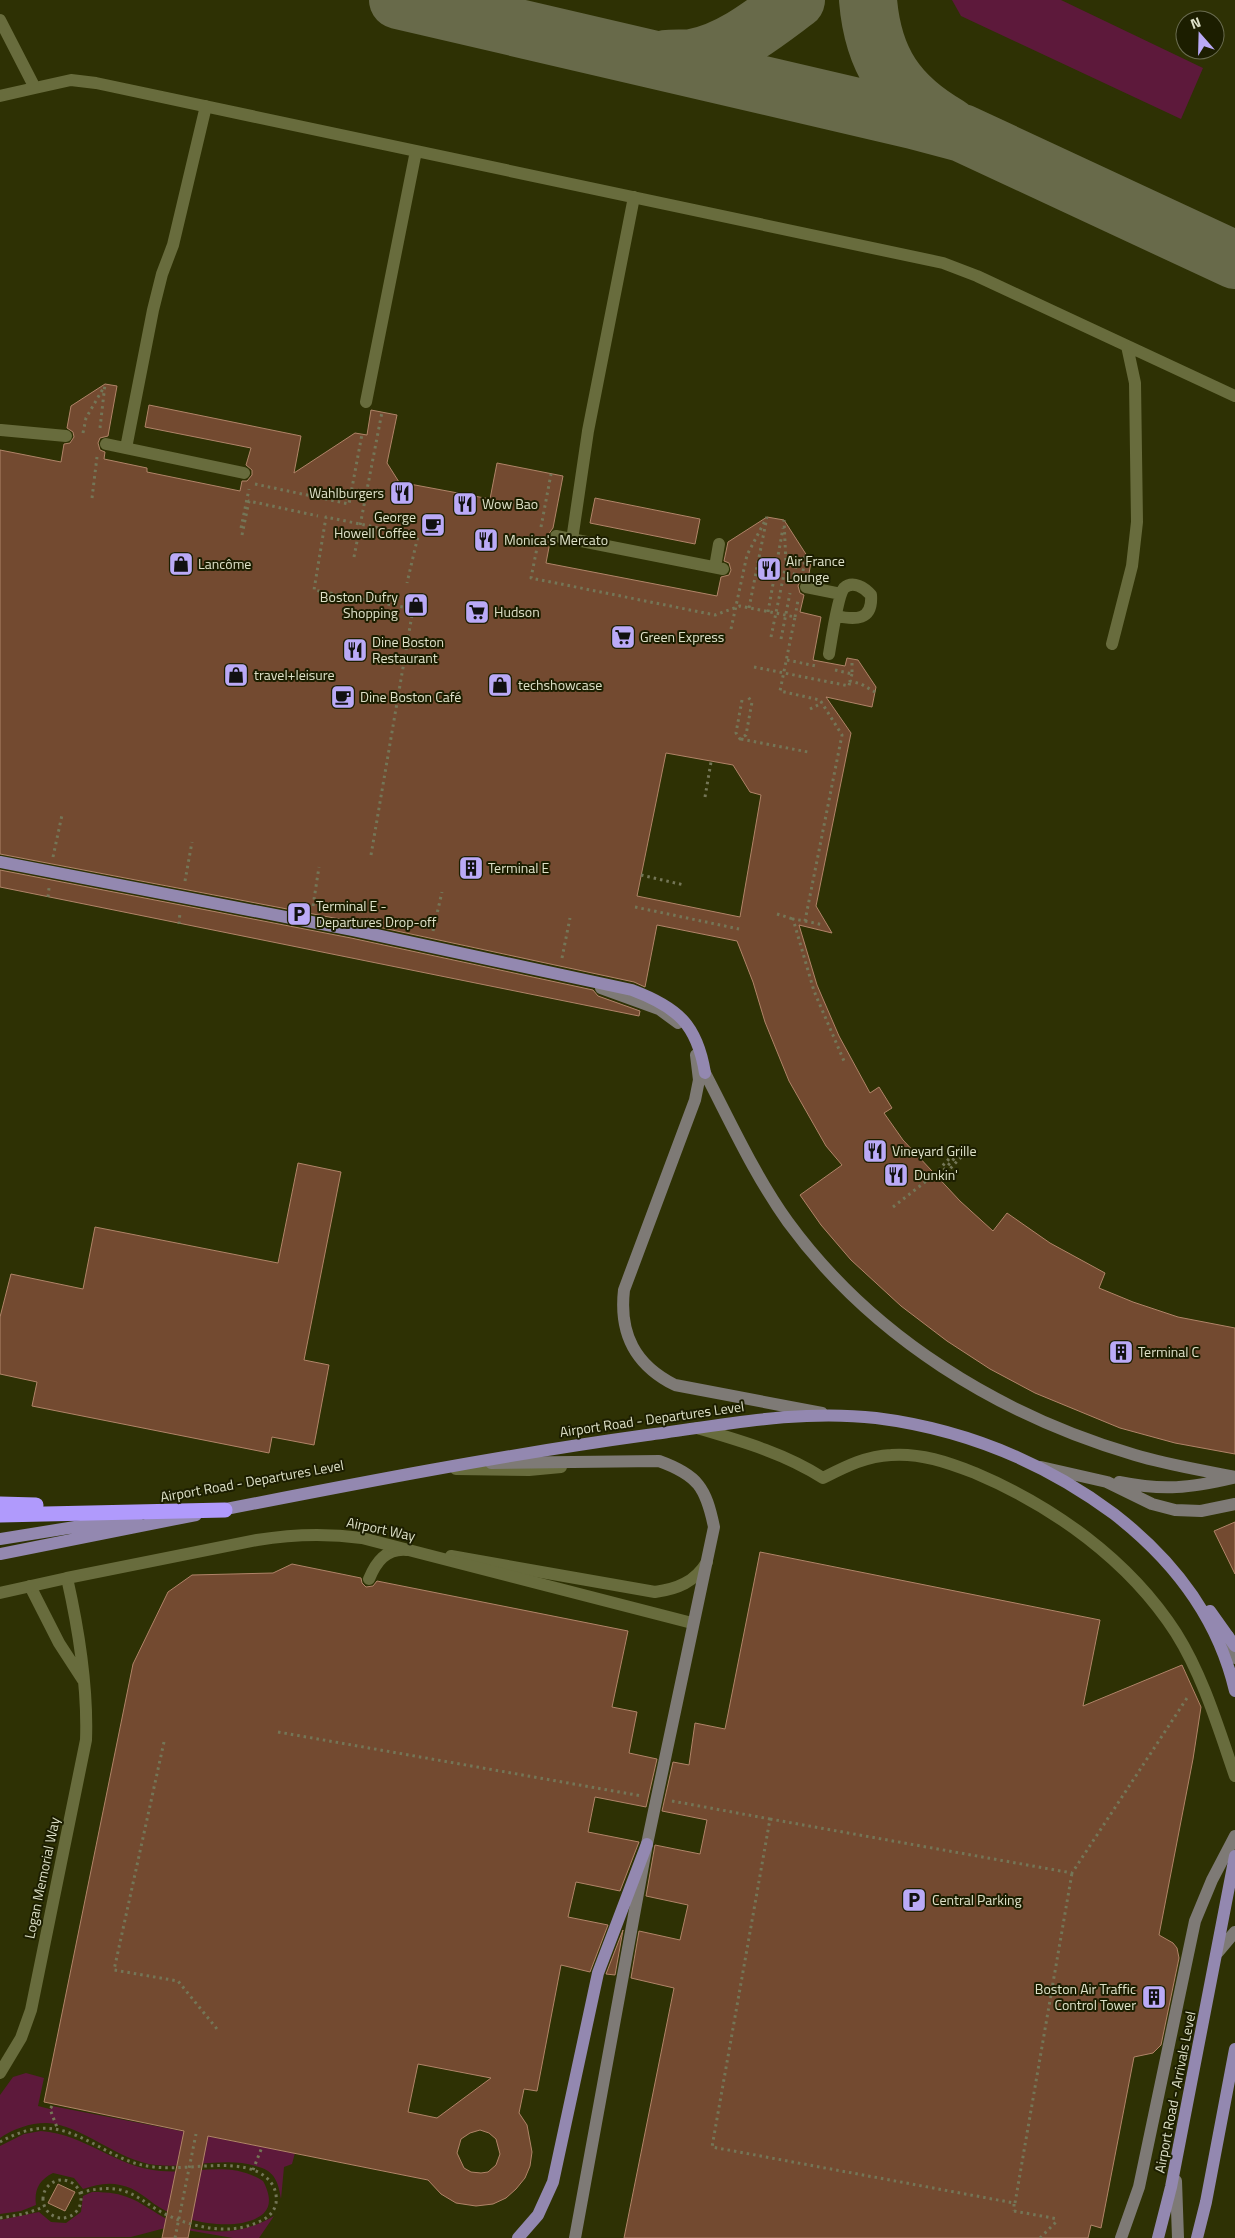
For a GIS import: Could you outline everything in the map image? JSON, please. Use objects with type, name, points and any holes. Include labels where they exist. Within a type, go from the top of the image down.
[{"type":"highway","points":[[0,1504],[195,1506]]},
{"type":"highway","points":[[0,1515],[225,1510]]},
{"type":"main road","points":[[0,862],[310,921],[559,973],[632,990],[667,1006],[684,1020],[689,1028],[702,1056],[705,1073],[761,1180],[786,1220],[833,1277],[880,1322],[944,1368],[977,1388],[1046,1423],[1167,1464],[1235,1477]]},
{"type":"main road","points":[[0,866],[562,978],[627,997],[673,1018],[684,1029],[692,1043],[697,1060],[699,1080],[695,1100],[624,1290],[622,1307],[632,1346],[642,1361],[656,1376],[675,1385],[836,1415]]},
{"type":"main road","points":[[705,1073],[629,1270],[622,1295],[623,1315],[639,1355],[657,1373],[676,1383],[786,1417]]},
{"type":"main road","name":"Airport Road - Departures Level","points":[[0,1539],[409,1468],[737,1422],[836,1415],[882,1418],[932,1428],[985,1443],[1038,1466],[1089,1495],[1140,1534],[1179,1573],[1235,1646]]},
{"type":"main road","points":[[0,1554],[460,1464],[697,1428],[786,1417],[837,1416],[902,1422],[976,1440],[1038,1466],[1107,1510],[1131,1528],[1166,1560],[1189,1589],[1214,1632],[1228,1666],[1235,1691]]},
{"type":"main road","points":[[460,1464],[659,1462],[681,1469],[697,1482],[709,1503],[714,1527],[692,1623],[647,1844],[575,2238]]},
{"type":"main road","points":[[1038,1466],[1154,1488],[1189,1487],[1235,1477]]},
{"type":"main road","points":[[1038,1466],[1107,1482],[1152,1504],[1175,1510],[1201,1511],[1235,1504]]},
{"type":"main road","points":[[1227,1634],[1235,1658]]},
{"type":"main road","points":[[1121,2238],[1139,2188],[1195,1921],[1212,1880],[1235,1836]]},
{"type":"main road","points":[[518,2238],[538,2215],[553,2182],[598,1973],[647,1844]]},
{"type":"main road","name":"Airport Road - Arrivals Level","points":[[1158,2238],[1171,2188],[1235,1856]]},
{"type":"main road","points":[[1178,2238],[1175,2204],[1178,2159],[1235,1866]]},
{"type":"main road","points":[[1218,1952],[1235,1932]]},
{"type":"main road","points":[[1197,2238],[1206,2202],[1235,2050]]},
{"type":"street","points":[[0,20],[35,88]]},
{"type":"street","points":[[0,96],[71,80],[96,83],[944,263],[977,276],[1235,396]]},
{"type":"street","points":[[126,448],[153,310],[162,274],[174,244],[206,106]]},
{"type":"street","points":[[366,402],[416,151]]},
{"type":"street","points":[[572,540],[588,431],[634,197]]},
{"type":"street","points":[[1112,644],[1132,566],[1137,522],[1135,383],[1127,346]]},
{"type":"street","points":[[1,430],[66,436]]},
{"type":"street","points":[[106,444],[244,473]]},
{"type":"street","points":[[556,536],[719,568],[719,544]]},
{"type":"street","points":[[829,654],[836,616],[841,594],[844,588],[851,584],[860,586],[871,595],[872,603],[866,614],[861,618],[854,620],[836,616]]},
{"type":"street","points":[[806,587],[841,594]]},
{"type":"street","points":[[697,1428],[775,1452],[802,1464],[824,1478],[848,1465],[884,1456],[908,1455],[942,1460],[997,1483],[1058,1517],[1110,1558],[1164,1615],[1199,1677],[1235,1776]]},
{"type":"street","points":[[369,1579],[379,1560],[385,1555],[402,1550],[435,1553],[634,1589],[654,1592],[664,1591],[682,1586],[698,1574],[707,1562],[717,1537],[716,1514],[706,1493],[689,1474],[672,1465],[644,1460],[529,1470],[409,1468]]},
{"type":"street","name":"Airport Way","points":[[0,1594],[67,1578],[257,1540],[302,1534],[322,1534],[362,1538],[692,1623]]},
{"type":"street","name":"Logan Memorial Way","points":[[0,2073],[21,2038],[31,2010],[86,1740],[85,1682],[81,1645],[67,1578]]},
{"type":"street","points":[[30,1586],[59,1643],[85,1682]]},
{"type":"path","points":[[86,418],[105,384]]},
{"type":"path","points":[[354,557],[382,412]]},
{"type":"path","points":[[241,528],[250,483],[349,504],[362,434]]},
{"type":"path","points":[[242,535],[249,501],[318,516]]},
{"type":"path","points":[[731,629],[747,555],[767,516],[749,608]]},
{"type":"path","points":[[371,855],[413,609],[314,590],[326,517],[418,536],[407,583]]},
{"type":"path","points":[[768,612],[784,520],[786,564],[771,637]]},
{"type":"path","points":[[796,566],[806,555]]},
{"type":"path","points":[[531,578],[715,615],[740,606],[795,617],[780,691],[820,700],[842,735],[806,921]]},
{"type":"path","points":[[781,639],[787,609]]},
{"type":"path","points":[[754,667],[848,686],[852,674],[852,659]]},
{"type":"path","points":[[846,673],[852,674]]},
{"type":"path","points":[[850,681],[861,684],[875,692]]},
{"type":"path","points":[[740,739],[746,735],[752,702],[748,697]]},
{"type":"path","points":[[742,700],[736,733],[740,739],[808,752]]},
{"type":"path","points":[[810,709],[822,703]]},
{"type":"path","points":[[705,797],[711,762]]},
{"type":"path","points":[[310,921],[319,867]]},
{"type":"path","points":[[642,875],[684,885]]},
{"type":"path","points":[[430,946],[442,892]]},
{"type":"path","points":[[635,907],[738,929]]},
{"type":"path","points":[[777,914],[824,925]]},
{"type":"path","points":[[559,973],[570,918]]},
{"type":"path","points":[[793,918],[814,991],[844,1061]]},
{"type":"path","points":[[893,1207],[934,1175],[959,1148],[962,1150],[942,1173],[944,1175],[966,1152]]},
{"type":"path","points":[[1014,2211],[1072,1873],[1193,1689]]},
{"type":"path","points":[[278,1732],[645,1797]]},
{"type":"path","points":[[164,1742],[114,1970],[178,1981],[217,2028]]},
{"type":"path","points":[[664,1800],[1072,1873]]},
{"type":"path","points":[[770,1818],[712,2147],[1014,2203],[1014,2211]]},
{"type":"path","points":[[52,2106],[50,2109],[58,2130]]},
{"type":"path","points":[[0,2142],[22,2132],[42,2128],[58,2130],[81,2138],[108,2153],[142,2165],[171,2170],[234,2166],[253,2170],[270,2181],[276,2195],[274,2209],[264,2220],[254,2225],[234,2229],[215,2229],[198,2226],[162,2212],[138,2197],[121,2190],[104,2188],[80,2193]]},
{"type":"path","points":[[175,2238],[196,2134]]},
{"type":"path","points":[[253,2170],[262,2147]]},
{"type":"path","points":[[55,2181],[68,2181],[74,2184],[80,2193],[81,2202],[79,2208],[70,2216],[58,2218],[52,2216],[44,2207],[45,2189],[55,2181]]},
{"type":"path","points":[[0,2218],[24,2214],[44,2207]]},
{"type":"path","points":[[1014,2211],[1058,2219],[1040,2238]]},
{"type":"shaded area","points":[[0,0],[1235,0],[1235,2238],[0,2238]]},
{"type":"shaded area","points":[[952,0],[1061,0],[1175,55],[1175,60],[1186,60],[1203,68],[1181,119],[961,16]]},
{"type":"shaded area","points":[[26,2073],[44,2078],[38,2106],[50,2109],[52,2106],[295,2153],[292,2164],[284,2167],[281,2199],[278,2185],[271,2173],[249,2164],[223,2162],[169,2166],[156,2165],[127,2157],[73,2129],[46,2123],[22,2127],[0,2138],[0,2095],[13,2077]]},
{"type":"shaded area","points":[[41,2131],[57,2133],[72,2138],[115,2158],[145,2169],[174,2171],[226,2169],[251,2175],[263,2181],[268,2193],[267,2209],[254,2219],[242,2223],[212,2224],[182,2217],[170,2212],[126,2186],[106,2184],[83,2189],[74,2178],[53,2173],[38,2186],[36,2205],[21,2211],[0,2214],[0,2146],[24,2134]]},
{"type":"shaded area","points":[[92,2192],[122,2195],[176,2224],[204,2231],[219,2232],[248,2227],[274,2216],[259,2238],[233,2238],[169,2227],[131,2237],[0,2238],[0,2220],[39,2212],[51,2222],[66,2223],[81,2212],[83,2196]]},
{"type":"building","name":"Terminal E","points":[[105,384],[117,386],[108,436],[100,438],[98,443],[100,450],[105,452],[104,459],[147,468],[147,472],[240,491],[242,481],[247,481],[252,475],[252,470],[246,465],[251,448],[145,427],[149,405],[301,436],[294,473],[355,433],[367,435],[371,410],[397,415],[387,463],[399,482],[490,499],[497,463],[563,476],[553,528],[548,535],[550,542],[546,563],[717,596],[721,577],[729,575],[731,570],[729,563],[724,561],[728,542],[767,517],[784,520],[811,562],[808,579],[800,581],[798,586],[800,593],[804,595],[800,612],[821,617],[813,660],[845,666],[847,658],[858,660],[876,687],[872,707],[826,697],[851,733],[816,906],[832,933],[799,925],[817,985],[839,1036],[870,1093],[879,1087],[892,1108],[884,1113],[903,1140],[960,1201],[993,1231],[1007,1213],[1050,1243],[1105,1273],[1099,1288],[1178,1317],[1235,1328],[1235,1454],[1175,1443],[1120,1428],[1035,1393],[990,1369],[947,1341],[901,1306],[851,1260],[821,1225],[800,1195],[842,1165],[826,1146],[789,1081],[765,1022],[753,982],[737,941],[657,925],[645,987],[634,982],[355,922],[0,854],[0,450],[61,462],[64,444],[70,443],[74,437],[73,432],[67,428],[71,406]],"holes":[[[666,753],[733,765],[750,792],[761,795],[740,917],[637,896]]]},
{"type":"building","points":[[595,498],[700,519],[695,544],[590,523]]},
{"type":"building","points":[[0,870],[351,938],[593,990],[598,996],[640,1011],[639,1016],[0,887]]},
{"type":"building","points":[[298,1163],[341,1172],[304,1360],[329,1365],[314,1445],[272,1437],[269,1453],[32,1406],[37,1382],[0,1374],[0,1317],[11,1274],[83,1289],[95,1227],[278,1263]]},
{"type":"building","points":[[1235,1522],[1235,1574],[1214,1531]]},
{"type":"building","points":[[760,1552],[1100,1620],[1083,1706],[1182,1665],[1201,1707],[1193,1759],[1159,1935],[1173,1943],[1177,1948],[1179,1958],[1161,2045],[1153,2053],[1134,2057],[1101,2228],[1091,2225],[1088,2238],[624,2238],[674,1988],[631,1978],[639,1931],[680,1940],[688,1905],[646,1896],[655,1845],[700,1854],[707,1820],[662,1811],[673,1762],[689,1765],[695,1723],[725,1729]]},
{"type":"building","points":[[292,1564],[361,1578],[362,1583],[366,1587],[373,1586],[377,1581],[628,1631],[612,1707],[637,1712],[629,1753],[657,1759],[646,1807],[595,1797],[588,1832],[639,1842],[620,1891],[576,1882],[568,1917],[608,1925],[590,1972],[561,1965],[537,2091],[524,2089],[519,2113],[527,2125],[532,2152],[530,2166],[525,2178],[516,2189],[506,2198],[493,2204],[476,2206],[456,2203],[441,2194],[428,2180],[208,2136],[188,2238],[162,2238],[184,2131],[44,2102],[133,1664],[168,1592],[192,1575],[273,1573]],"holes":[[[418,2064],[491,2078],[437,2118],[408,2112]],[[480,2130],[489,2133],[496,2139],[500,2154],[496,2165],[488,2172],[481,2173],[471,2172],[464,2168],[457,2153],[461,2139],[470,2133]]]},
{"type":"building","points":[[623,1930],[615,1975],[606,1974]]},
{"type":"building","points":[[58,2184],[75,2192],[65,2211],[48,2203]]},
{"type":"taxiway","points":[[398,0],[962,133],[1235,260]]},
{"type":"taxiway","points":[[665,59],[692,58],[734,43],[796,0]]},
{"type":"taxiway","points":[[868,0],[875,41],[891,74],[915,102],[949,126]]},
{"type":"place","name":"Wahlburgers","points":[[402,493]]},
{"type":"place","name":"Wow Bao","points":[[465,504]]},
{"type":"place","name":"George Howell Coffee","points":[[433,525]]},
{"type":"place","name":"Monica's Mercato","points":[[486,540]]},
{"type":"place","name":"Lancôme","points":[[181,564]]},
{"type":"place","name":"Air France Lounge","points":[[769,569]]},
{"type":"place","name":"Boston Dufry Shopping","points":[[416,605]]},
{"type":"place","name":"Hudson","points":[[477,612]]},
{"type":"place","name":"Green Express","points":[[623,637]]},
{"type":"place","name":"Dine Boston Restaurant","points":[[355,650]]},
{"type":"place","name":"travel+leisure","points":[[236,675]]},
{"type":"place","name":"techshowcase","points":[[500,685]]},
{"type":"place","name":"Dine Boston Café","points":[[343,697]]},
{"type":"place","name":"Terminal E","points":[[471,868]]},
{"type":"place","name":"Terminal E - Departures Drop-off","points":[[299,914]]},
{"type":"place","name":"Vineyard Grille","points":[[875,1151]]},
{"type":"place","name":"Dunkin'","points":[[896,1175]]},
{"type":"place","name":"Terminal C","points":[[1121,1352]]},
{"type":"place","name":"Central Parking","points":[[914,1900]]},
{"type":"place","name":"Boston Air Traffic Control Tower","points":[[1154,1997]]}]
